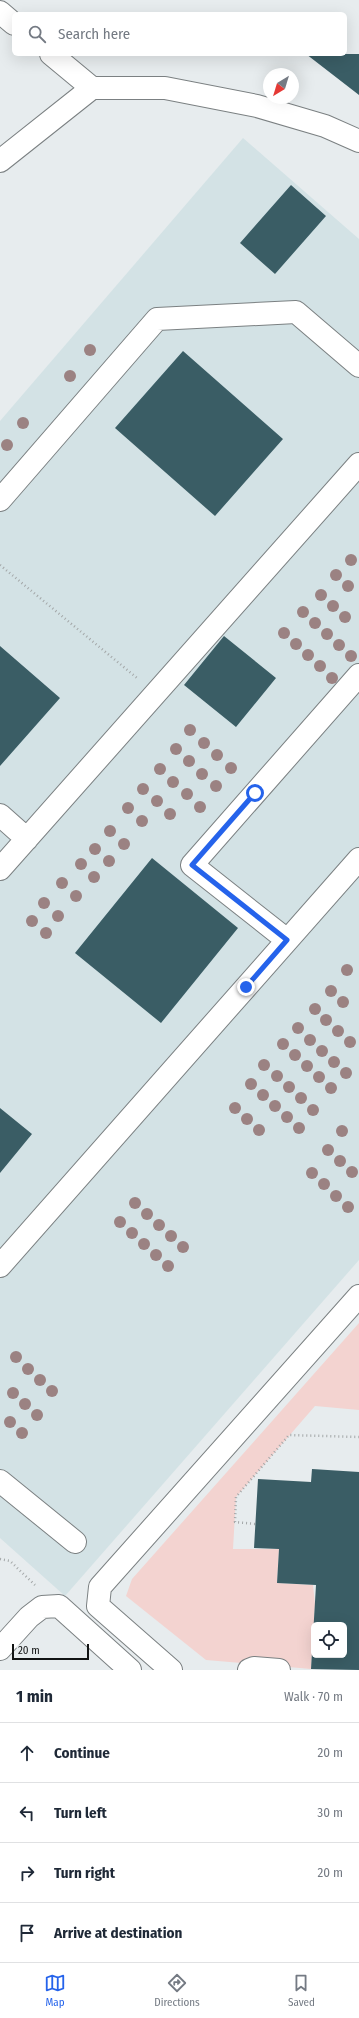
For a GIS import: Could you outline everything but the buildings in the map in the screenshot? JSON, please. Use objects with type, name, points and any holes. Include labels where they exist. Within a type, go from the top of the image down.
[{"type":"street","points":[[0,12],[12,22]]},
{"type":"street","points":[[53,56],[92,88]]},
{"type":"street","points":[[0,161],[92,88],[165,88],[257,106],[325,126],[359,141]]},
{"type":"street","points":[[0,500],[157,319],[296,312],[359,366]]},
{"type":"street","points":[[0,870],[359,464]]},
{"type":"street","points":[[287,940],[192,865],[359,675]]},
{"type":"street","points":[[0,815],[27,839]]},
{"type":"street","points":[[0,1266],[359,859]]},
{"type":"street","points":[[171,1670],[98,1606],[100,1587],[359,1296]]},
{"type":"street","points":[[0,1481],[76,1542]]},
{"type":"street","points":[[0,1649],[29,1617],[42,1607],[58,1606],[130,1670]]},
{"type":"street","points":[[249,1670],[254,1668],[279,1670]]},
{"type":"path","points":[[0,565],[156,694]]},
{"type":"path","points":[[255,1524],[235,1522],[236,1496],[289,1435],[359,1437]]},
{"type":"shaded area","points":[[243,138],[359,239],[359,1260],[65,1596],[0,1538],[0,421]]},
{"type":"shaded area","points":[[359,1323],[359,1410],[315,1406],[236,1497],[233,1549],[279,1549],[277,1583],[313,1585],[315,1604],[314,1622],[311,1622],[311,1669],[206,1660],[126,1596],[132,1579]]},
{"type":"route","points":[[246,987],[287,940],[192,865],[255,793]]}]
